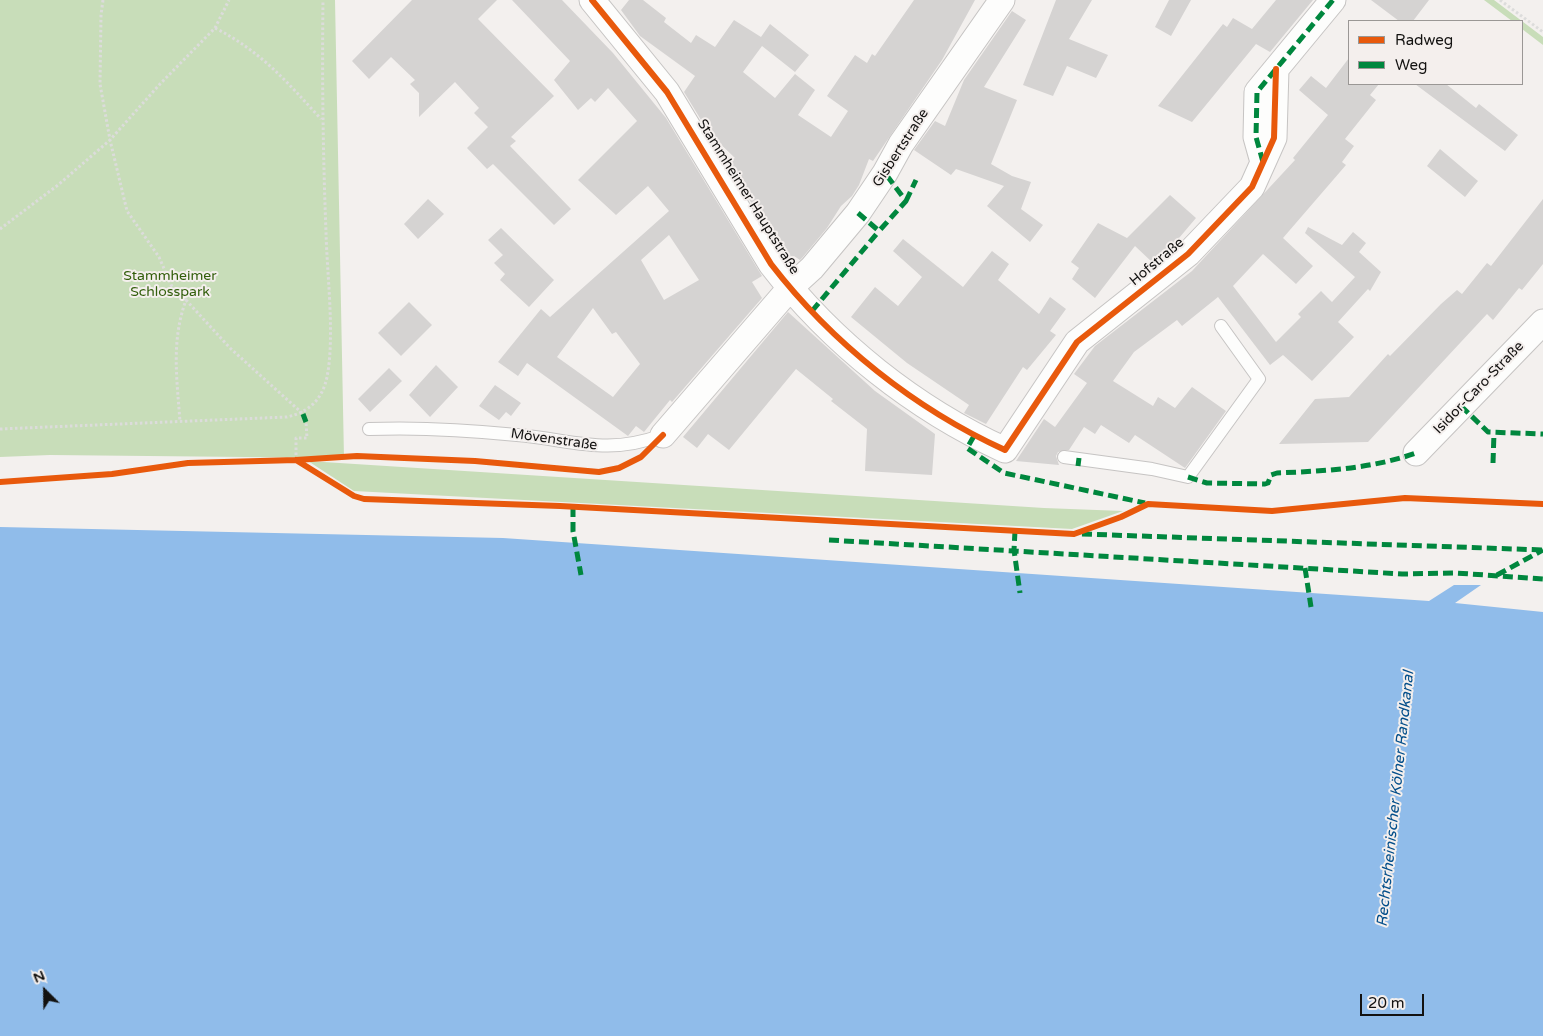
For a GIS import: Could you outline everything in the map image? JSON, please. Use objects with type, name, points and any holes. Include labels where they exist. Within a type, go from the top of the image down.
[{"type":"street","name":"Stammheimer Hauptstraße","points":[[592,0],[667,92],[771,264],[790,288],[835,334],[896,386],[953,425],[1013,452]]},
{"type":"street","name":"Gisbertstraße","points":[[790,288],[812,268],[858,213],[885,174],[901,144],[1002,0]]},
{"type":"street","name":"Hofstraße","points":[[1013,452],[1077,342],[1188,254],[1252,186],[1263,162],[1256,137],[1257,92],[1333,0]]},
{"type":"street","name":"Mövenstraße","points":[[663,435],[790,288]]},
{"type":"street","name":"Isidor-Caro-Straße","points":[[1416,453],[1543,322]]},
{"type":"lane","points":[[1064,457],[1152,469],[1188,477],[1259,379],[1221,326]]},
{"type":"lane","name":"Mövenstraße","points":[[369,429],[402,428],[514,434],[605,448],[644,442],[663,435]]},
{"type":"path","points":[[103,0],[100,15],[100,84],[110,140],[127,211],[159,257],[171,285],[230,348],[303,414]]},
{"type":"path","points":[[0,229],[58,185],[110,140],[160,84],[215,28],[229,0]]},
{"type":"path","points":[[0,430],[287,417],[303,414],[312,406],[320,395],[327,377],[329,330],[322,119],[323,0]]},
{"type":"path","points":[[1500,0],[1543,32]]},
{"type":"path","points":[[215,28],[238,40],[274,67],[322,119]]},
{"type":"path","points":[[180,422],[175,344],[180,317],[186,300]]},
{"type":"path","points":[[296,460],[296,438],[307,438],[306,422]]},
{"type":"green space","name":"Stammheimer Schlosspark","points":[[0,0],[335,0],[344,458],[50,455],[0,457]]},
{"type":"green space","points":[[1484,0],[1494,0],[1521,20],[1511,20]]},
{"type":"green space","points":[[1523,22],[1543,37],[1543,45],[1523,30]]},
{"type":"green space","points":[[308,461],[1044,508],[1123,511],[1072,529],[354,491]]},
{"type":"water","name":"Rechtsrheinischer Kölner Randkanal","points":[[0,527],[503,538],[1429,601],[1454,585],[1481,585],[1455,603],[1543,612],[1543,1036],[0,1036]]},
{"type":"building","points":[[412,0],[497,0],[478,19],[554,96],[511,137],[516,141],[510,146],[571,209],[554,225],[493,164],[487,169],[467,148],[488,127],[474,113],[479,108],[455,82],[419,117],[419,93],[410,84],[415,80],[391,57],[369,79],[352,61]]},
{"type":"building","points":[[512,0],[562,0],[613,53],[666,118],[762,276],[752,282],[762,298],[672,402],[670,400],[644,432],[636,426],[628,436],[527,363],[518,376],[498,362],[541,309],[550,317],[669,211],[648,186],[616,215],[578,180],[637,121],[608,88],[595,102],[591,98],[578,110],[554,80],[570,61]],"holes":[[[669,235],[699,280],[664,300],[641,260]],[[593,308],[612,334],[616,332],[640,364],[613,397],[557,357]]]},
{"type":"building","points":[[629,0],[643,0],[666,18],[664,22],[691,43],[696,35],[715,47],[734,20],[761,37],[770,24],[809,55],[795,72],[762,46],[743,72],[775,98],[795,74],[815,90],[798,115],[831,137],[848,111],[827,96],[855,55],[867,63],[872,54],[875,56],[914,0],[975,0],[942,60],[873,161],[869,159],[859,185],[852,196],[841,206],[827,228],[800,260],[794,256],[787,260],[726,162],[735,158],[709,133],[684,92],[695,76],[640,36],[621,10]]},
{"type":"building","points":[[1056,0],[1092,0],[1069,39],[1108,55],[1096,78],[1067,66],[1053,96],[1023,85]]},
{"type":"building","points":[[1169,0],[1191,0],[1171,36],[1155,27]]},
{"type":"building","points":[[1276,0],[1313,0],[1270,52],[1256,44],[1192,122],[1158,106],[1223,24],[1227,27],[1233,18],[1252,29]]},
{"type":"building","points":[[1371,0],[1429,0],[1414,20],[1398,20]]},
{"type":"building","points":[[1012,11],[1026,20],[984,87],[1017,100],[991,164],[1012,176],[1031,182],[1021,209],[1043,225],[1030,242],[987,206],[1004,186],[956,169],[951,175],[914,150],[935,121],[945,126],[964,80]]},
{"type":"building","points":[[1348,59],[1348,85],[1378,85],[1370,95],[1376,100],[1345,139],[1354,146],[1342,162],[1346,165],[1283,238],[1313,266],[1296,284],[1263,254],[1233,286],[1276,342],[1301,317],[1298,314],[1321,291],[1332,302],[1355,277],[1305,233],[1308,227],[1342,245],[1353,232],[1366,243],[1359,252],[1381,272],[1370,291],[1368,289],[1338,322],[1354,337],[1312,381],[1283,355],[1270,365],[1218,297],[1182,326],[1177,320],[1134,352],[1113,381],[1153,406],[1158,397],[1175,408],[1192,387],[1226,411],[1185,468],[1135,435],[1129,443],[1101,425],[1095,434],[1084,427],[1069,450],[1058,452],[1056,456],[1059,465],[1016,461],[1044,419],[1055,427],[1087,383],[1074,374],[1095,346],[1192,271],[1295,160],[1293,158],[1328,115],[1299,90],[1311,76],[1326,88]]},
{"type":"building","points":[[1416,85],[1447,85],[1476,108],[1479,104],[1518,135],[1505,151]]},
{"type":"building","points":[[1440,149],[1478,181],[1465,197],[1427,166]]},
{"type":"building","points":[[1170,195],[1196,218],[1168,251],[1153,263],[1135,246],[1095,298],[1072,279],[1079,268],[1071,262],[1098,223],[1127,238]]},
{"type":"building","points":[[428,199],[444,214],[418,239],[404,224]]},
{"type":"building","points":[[1543,199],[1543,264],[1522,290],[1519,288],[1493,320],[1487,314],[1368,442],[1279,444],[1315,399],[1349,397],[1388,354],[1390,356],[1441,304],[1457,290],[1462,294],[1487,263],[1491,266]]},
{"type":"building","points":[[501,228],[554,280],[529,307],[500,280],[505,274],[494,263],[503,255],[488,240]]},
{"type":"building","points":[[903,239],[963,287],[992,251],[1009,264],[998,280],[1039,314],[1050,297],[1066,309],[1050,331],[1056,335],[1027,370],[1023,367],[986,424],[964,413],[969,405],[907,363],[851,317],[875,287],[898,306],[922,277],[893,251]]},
{"type":"building","points":[[409,302],[432,325],[401,356],[378,333]]},
{"type":"building","points":[[788,312],[875,391],[935,434],[932,475],[865,471],[867,429],[831,401],[833,399],[796,369],[729,450],[708,434],[697,448],[683,437]]},
{"type":"building","points":[[436,365],[458,387],[430,417],[409,395]]},
{"type":"building","points":[[389,368],[402,381],[370,412],[358,399]]},
{"type":"building","points":[[495,385],[521,403],[511,416],[506,412],[499,420],[479,406]]},
{"type":"marked path","points":[[1263,162],[1256,137],[1257,92],[1333,0]]},
{"type":"marked path","points":[[858,213],[879,231],[906,201],[885,173]]},
{"type":"marked path","points":[[906,201],[916,180]]},
{"type":"marked path","points":[[812,311],[879,231]]},
{"type":"marked path","points":[[1461,406],[1488,432],[1543,434]]},
{"type":"marked path","points":[[303,414],[306,422]]},
{"type":"marked path","points":[[1493,463],[1494,433]]},
{"type":"marked path","points":[[974,436],[967,448],[1004,473],[1145,503]]},
{"type":"marked path","points":[[1188,477],[1207,483],[1265,484],[1268,483],[1271,475],[1277,473],[1365,466],[1416,453]]},
{"type":"marked path","points":[[1078,466],[1079,458]]},
{"type":"marked path","points":[[573,507],[573,531],[581,575]]},
{"type":"marked path","points":[[1015,531],[1014,550],[1020,593]]},
{"type":"marked path","points":[[1082,534],[1543,550]]},
{"type":"marked path","points":[[829,540],[1402,574],[1456,573],[1543,579]]},
{"type":"marked path","points":[[1497,575],[1543,550]]},
{"type":"marked path","points":[[1305,568],[1311,607]]},
{"type":"cycle path","points":[[592,0],[667,92],[771,264],[795,293],[848,347],[907,394],[939,415],[1005,450],[1077,342],[1188,254],[1252,187],[1274,138],[1276,69]]},
{"type":"cycle path","points":[[0,482],[112,474],[188,463],[357,456],[475,461],[599,472],[619,468],[641,457],[663,435]]},
{"type":"cycle path","points":[[296,460],[354,496],[364,499],[560,506],[1074,534],[1121,517],[1148,504],[1272,511],[1405,498],[1543,504]]}]
